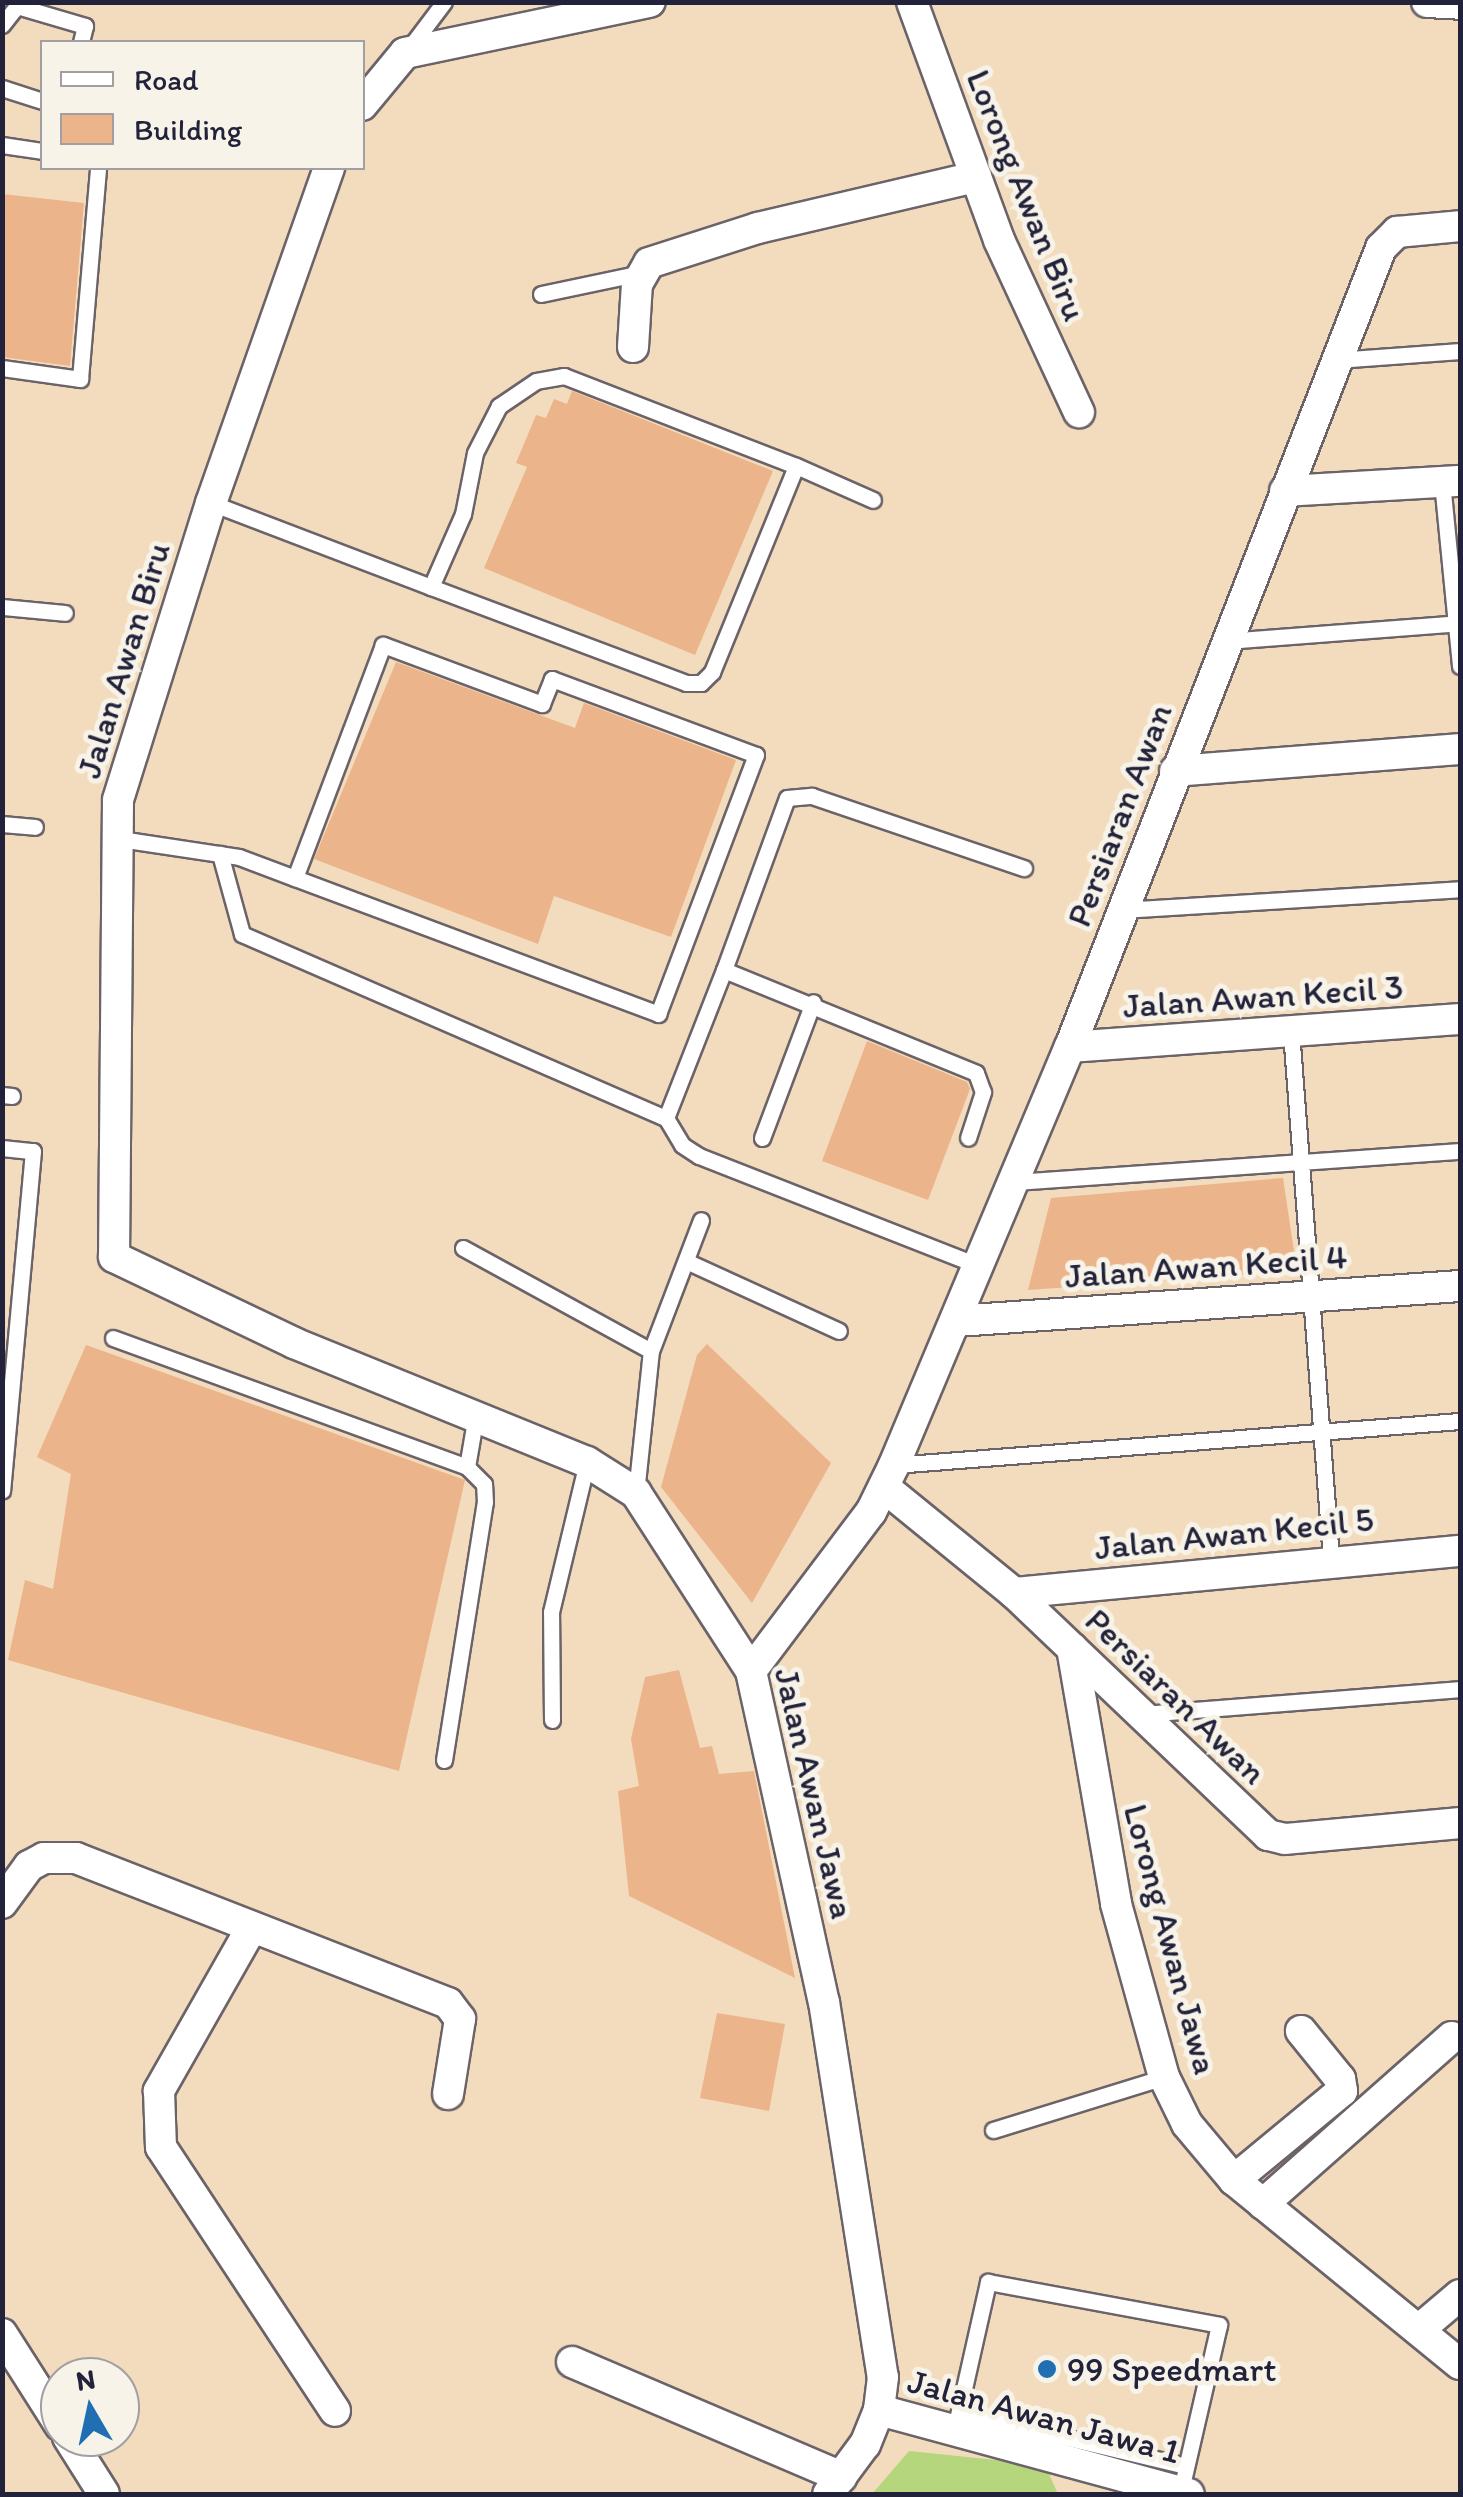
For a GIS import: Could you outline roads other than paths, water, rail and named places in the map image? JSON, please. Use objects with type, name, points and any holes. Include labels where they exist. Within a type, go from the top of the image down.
[{"type":"street","points":[[365,101],[405,53],[650,2]]},
{"type":"street","name":"Lorong Awan Biru","points":[[912,2],[976,177],[1079,412]]},
{"type":"street","points":[[1427,2],[1460,4]]},
{"type":"street","name":"Jalan Awan Biru","points":[[114,1257],[119,796],[211,503],[328,170]]},
{"type":"street","points":[[633,346],[641,272],[662,258],[758,228],[976,177]]},
{"type":"street","name":"Persiaran Awan","points":[[751,1670],[889,1476],[982,1266],[1070,1047],[1385,241],[1404,230],[1460,226]]},
{"type":"street","points":[[1285,492],[1452,481]]},
{"type":"street","points":[[1176,771],[1460,748]]},
{"type":"street","name":"Jalan Awan Kecil 3","points":[[1070,1047],[1460,1019]]},
{"type":"street","name":"Jalan Awan Jawa","points":[[114,1257],[294,1344],[476,1412],[588,1462],[636,1493],[751,1670],[824,2002],[881,2364],[879,2410]]},
{"type":"street","name":"Jalan Awan Kecil 4","points":[[957,1320],[1460,1286]]},
{"type":"street","name":"Persiaran Awan","points":[[889,1476],[1274,1837],[1460,1823]]},
{"type":"street","name":"Jalan Awan Kecil 5","points":[[1014,1594],[1332,1559],[1460,1550]]},
{"type":"street","name":"Lorong Awan Jawa","points":[[1072,1648],[1116,1904],[1164,2077],[1186,2124],[1234,2180],[1421,2328],[1460,2364]]},
{"type":"street","points":[[2,1903],[29,1866],[44,1858],[76,1858],[454,2007],[460,2019],[448,2094]]},
{"type":"street","points":[[252,1926],[159,2091],[161,2147],[335,2411]]},
{"type":"street","points":[[1234,2180],[1342,2091],[1340,2080],[1301,2031]]},
{"type":"street","points":[[1264,2204],[1452,2037]]},
{"type":"street","points":[[1421,2328],[1460,2295]]},
{"type":"street","points":[[2,2334],[40,2394]]},
{"type":"street","points":[[572,2362],[835,2486],[879,2410]]},
{"type":"street","name":"Jalan Awan Jawa 1","points":[[879,2410],[956,2423],[1185,2483]]},
{"type":"street","points":[[81,2457],[104,2494]]},
{"type":"lane","points":[[405,53],[444,2]]},
{"type":"lane","points":[[2,24],[17,6],[85,26],[81,40]]},
{"type":"lane","points":[[2,88],[40,100]]},
{"type":"lane","points":[[2,146],[40,151]]},
{"type":"lane","points":[[2,368],[80,379],[98,170]]},
{"type":"lane","points":[[541,294],[641,272]]},
{"type":"lane","points":[[1337,360],[1460,351]]},
{"type":"lane","points":[[432,587],[463,514],[475,453],[499,406],[536,380],[564,376],[873,500]]},
{"type":"lane","points":[[211,503],[701,683],[712,672],[796,466]]},
{"type":"lane","points":[[1452,481],[1460,666]]},
{"type":"lane","points":[[2,607],[66,613]]},
{"type":"lane","points":[[1226,641],[1459,623]]},
{"type":"lane","points":[[120,839],[220,854],[295,878],[658,1014],[756,755],[552,678],[542,704],[383,645],[295,878]]},
{"type":"lane","points":[[666,1118],[787,798],[812,796],[1024,868]]},
{"type":"lane","points":[[2,824],[35,827]]},
{"type":"lane","points":[[220,854],[242,934],[666,1118],[682,1145],[698,1156],[982,1266]]},
{"type":"lane","points":[[1121,910],[1460,889]]},
{"type":"lane","points":[[724,970],[813,1002],[976,1073],[984,1092],[968,1138]]},
{"type":"lane","points":[[762,1138],[813,1002]]},
{"type":"lane","points":[[1291,1032],[1332,1559]]},
{"type":"lane","points":[[2,1148],[32,1151],[2,1491]]},
{"type":"lane","points":[[1014,1182],[1460,1151]]},
{"type":"lane","points":[[636,1493],[652,1351],[702,1220]]},
{"type":"lane","points":[[463,1248],[652,1351]]},
{"type":"lane","points":[[686,1261],[838,1331]]},
{"type":"lane","points":[[113,1338],[467,1467],[484,1484],[486,1502],[444,1760]]},
{"type":"lane","points":[[467,1467],[476,1412]]},
{"type":"lane","points":[[889,1476],[1460,1421]]},
{"type":"lane","points":[[552,1720],[551,1612],[588,1462]]},
{"type":"lane","points":[[1140,1714],[1460,1689]]},
{"type":"lane","points":[[993,2130],[1164,2077]]},
{"type":"lane","points":[[956,2423],[988,2282],[1219,2325],[1185,2483]]},
{"type":"place","name":"99 Speedmart","points":[[1047,2369]]}]
